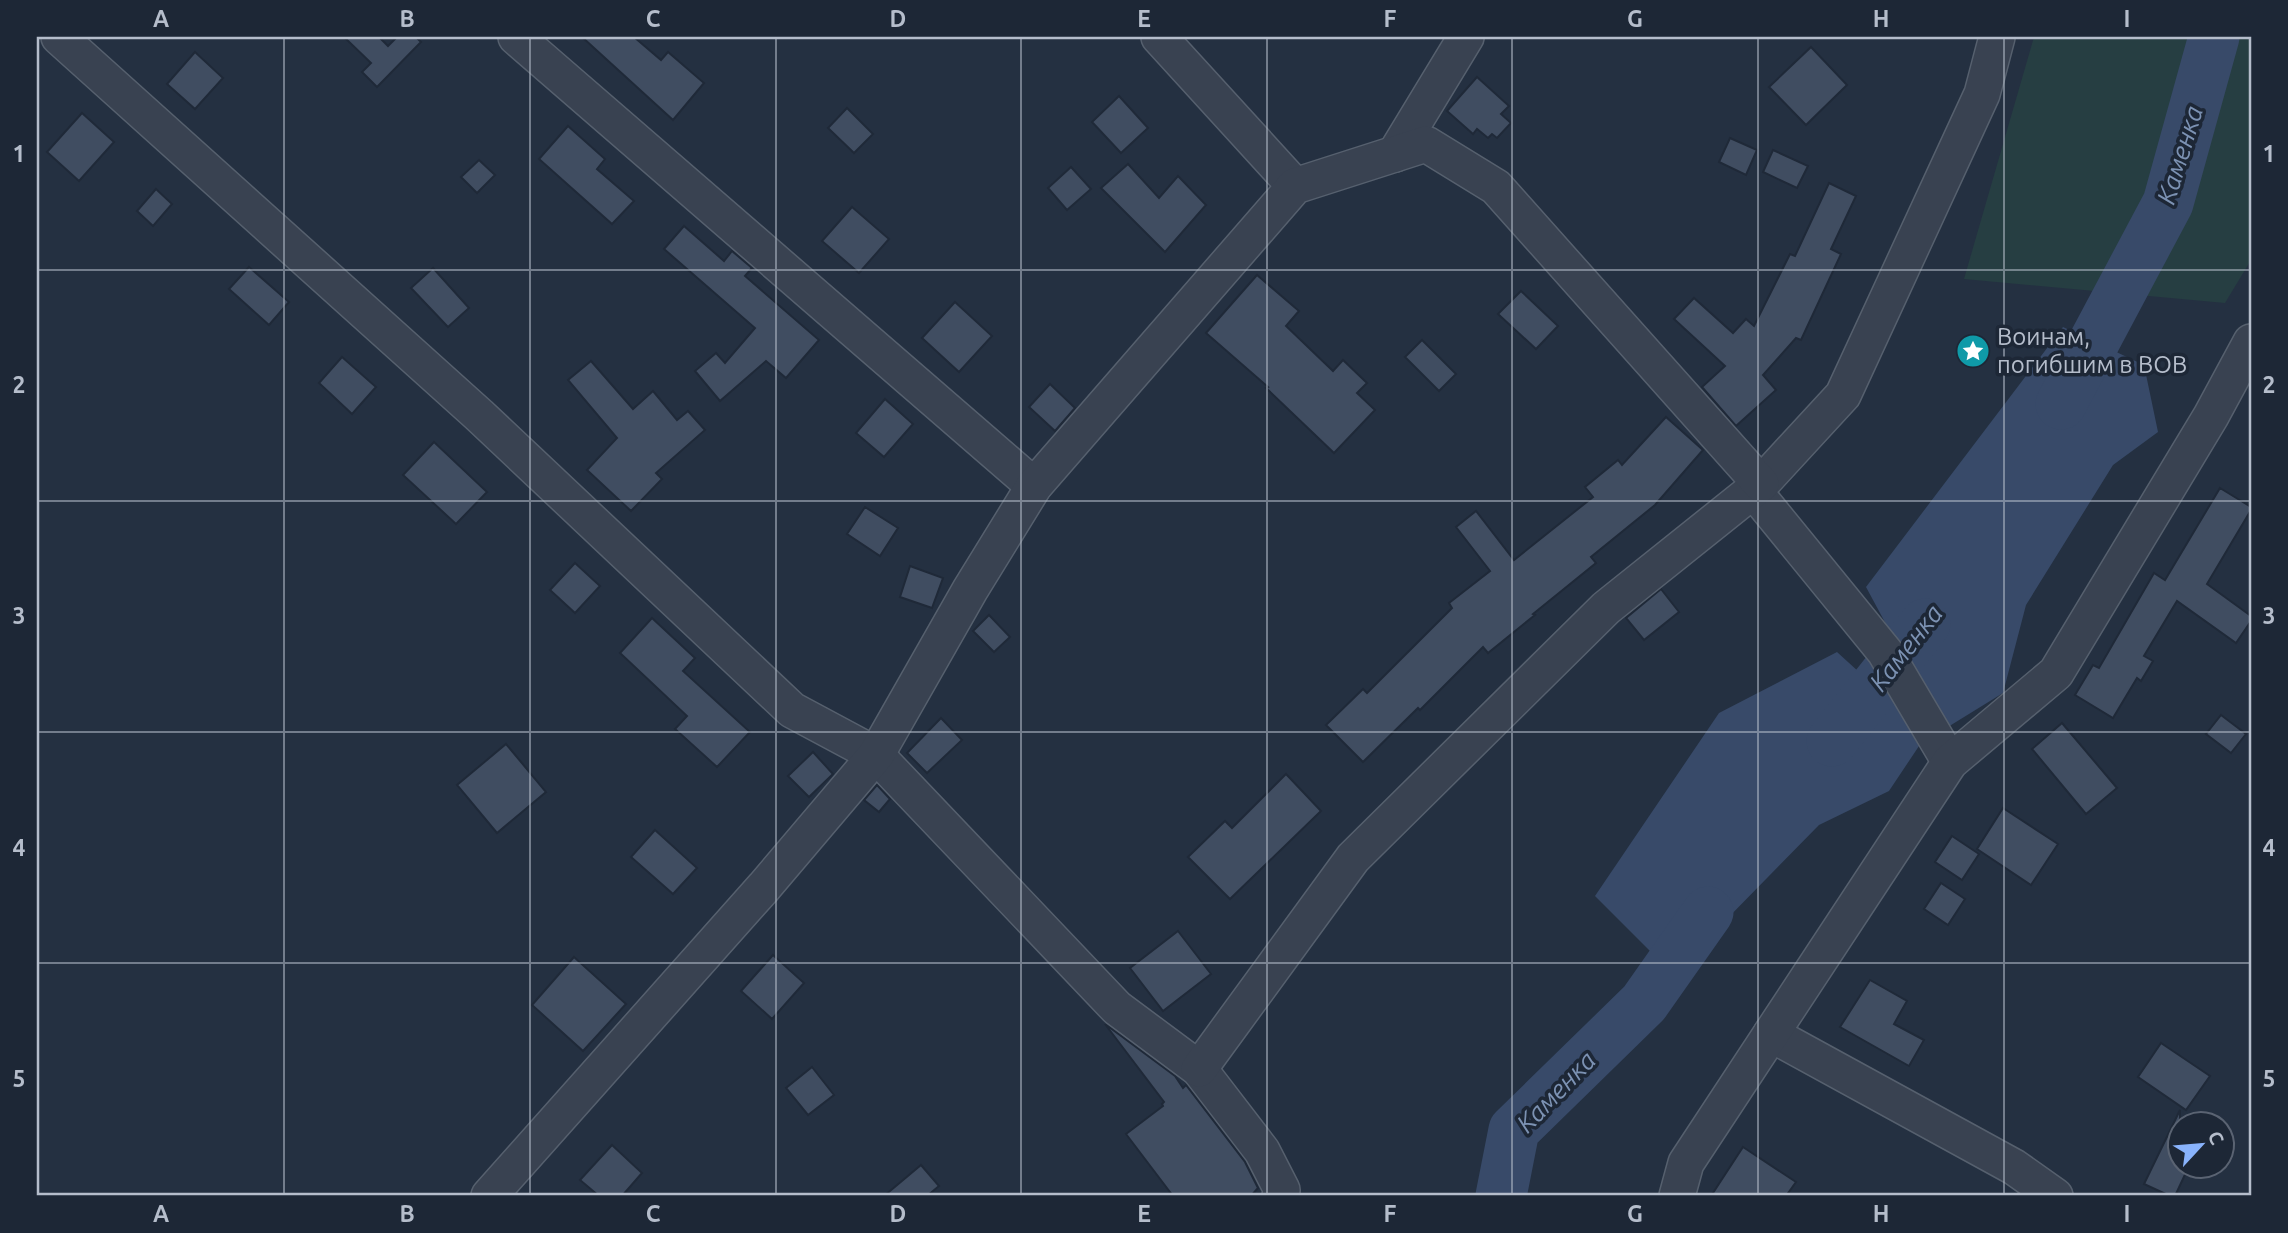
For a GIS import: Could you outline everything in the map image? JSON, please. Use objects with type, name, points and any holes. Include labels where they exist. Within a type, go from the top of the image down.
[{"type":"street","points":[[59,37],[480,415],[792,710],[876,755],[1117,1008],[1199,1069],[1262,1151],[1282,1190],[1280,1196]]},
{"type":"street","points":[[516,37],[1034,486]]},
{"type":"street","points":[[1159,37],[1295,186]]},
{"type":"street","points":[[1395,154],[1466,37]]},
{"type":"street","points":[[1199,1069],[1353,858],[1606,608],[1757,487],[1843,395],[1982,94],[1997,37]]},
{"type":"street","points":[[489,1196],[764,887],[876,755],[970,590],[1034,486],[1295,186],[1426,144],[1496,187],[1757,487],[1885,652],[1950,762]]},
{"type":"street","points":[[1677,1196],[1686,1163],[1950,762],[2056,673],[2211,416],[2251,341]]},
{"type":"street","points":[[1771,1034],[2014,1167],[2055,1196]]},
{"type":"green space","points":[[2034,37],[2251,37],[2251,260],[2225,303],[1964,279]]},
{"type":"water","points":[[2063,327],[2144,365],[2158,432],[2113,465],[2026,605],[2003,693],[1943,730],[1866,587]]},
{"type":"water","points":[[1837,652],[1927,734],[1889,791],[1819,825],[1673,974],[1595,896],[1719,713]]},
{"type":"building","points":[[344,37],[379,37],[388,46],[397,37],[416,37],[421,42],[377,87],[362,72],[371,63]]},
{"type":"building","points":[[582,37],[634,37],[661,60],[668,52],[704,83],[673,120]]},
{"type":"building","points":[[1811,47],[1847,85],[1806,125],[1769,87]]},
{"type":"building","points":[[195,52],[223,78],[195,109],[167,84]]},
{"type":"building","points":[[1477,77],[1509,106],[1501,114],[1511,123],[1497,138],[1492,134],[1488,138],[1477,129],[1473,134],[1447,111]]},
{"type":"building","points":[[1119,96],[1148,128],[1121,153],[1092,122]]},
{"type":"building","points":[[847,108],[873,134],[854,153],[828,128]]},
{"type":"building","points":[[82,113],[114,142],[79,181],[47,152]]},
{"type":"building","points":[[568,126],[605,159],[597,169],[634,201],[612,224],[539,159]]},
{"type":"building","points":[[1730,138],[1757,150],[1746,175],[1719,162]]},
{"type":"building","points":[[1773,150],[1808,166],[1797,188],[1763,172]]},
{"type":"building","points":[[479,160],[495,175],[477,193],[461,177]]},
{"type":"building","points":[[1128,164],[1159,198],[1178,176],[1206,205],[1165,252],[1101,188]]},
{"type":"building","points":[[1071,167],[1091,189],[1067,210],[1048,188]]},
{"type":"building","points":[[1829,183],[1856,196],[1831,249],[1841,254],[1801,340],[1796,338],[1763,375],[1776,390],[1736,426],[1702,387],[1725,366],[1674,319],[1694,298],[1733,333],[1746,319],[1754,326],[1790,254],[1795,256]]},
{"type":"building","points":[[156,189],[172,204],[153,226],[137,211]]},
{"type":"building","points":[[852,207],[889,239],[859,273],[822,241]]},
{"type":"building","points":[[684,226],[724,261],[732,251],[752,268],[745,276],[819,340],[786,378],[766,361],[720,401],[695,371],[716,353],[725,363],[755,328],[664,249]]},
{"type":"building","points":[[249,267],[289,302],[269,325],[229,289]]},
{"type":"building","points":[[433,268],[469,308],[448,327],[411,288]]},
{"type":"building","points":[[1257,275],[1299,311],[1286,326],[1333,371],[1343,360],[1367,383],[1357,393],[1375,410],[1334,453],[1266,388],[1268,387],[1206,333]]},
{"type":"building","points":[[1521,291],[1558,326],[1536,349],[1498,314]]},
{"type":"building","points":[[955,302],[992,336],[959,372],[922,338]]},
{"type":"building","points":[[1422,340],[1456,374],[1439,391],[1405,357]]},
{"type":"building","points":[[342,357],[376,387],[352,414],[319,383]]},
{"type":"building","points":[[591,361],[633,409],[653,391],[677,420],[688,411],[705,430],[656,473],[662,479],[631,511],[587,470],[617,438],[568,380]]},
{"type":"building","points":[[1050,384],[1075,408],[1055,431],[1029,407]]},
{"type":"building","points":[[885,399],[913,424],[884,457],[856,433]]},
{"type":"building","points":[[1666,417],[1703,450],[1655,505],[1591,557],[1596,563],[1533,614],[1535,615],[1488,653],[1483,647],[1363,762],[1326,725],[1363,689],[1367,693],[1452,608],[1449,603],[1490,571],[1456,527],[1476,511],[1514,560],[1593,497],[1585,487],[1618,460],[1622,465]]},
{"type":"building","points":[[434,442],[487,492],[456,524],[403,475]]},
{"type":"building","points":[[2220,488],[2251,507],[2251,510],[2207,584],[2251,616],[2251,621],[2236,643],[2177,601],[2144,656],[2153,661],[2141,681],[2137,678],[2113,718],[2075,695],[2093,665],[2099,668],[2154,573],[2165,580]]},
{"type":"building","points":[[865,507],[898,528],[880,556],[847,534]]},
{"type":"building","points":[[575,563],[600,586],[575,613],[550,590]]},
{"type":"building","points":[[910,566],[943,578],[932,608],[900,597]]},
{"type":"building","points":[[1661,589],[1679,612],[1644,640],[1626,618]]},
{"type":"building","points":[[989,615],[1010,637],[994,652],[973,631]]},
{"type":"building","points":[[652,618],[695,658],[683,671],[750,732],[717,767],[675,729],[687,716],[620,653]]},
{"type":"building","points":[[2221,715],[2246,734],[2231,753],[2206,734]]},
{"type":"building","points":[[941,718],[962,740],[927,773],[907,753]]},
{"type":"building","points":[[2062,723],[2117,788],[2086,814],[2032,749]]},
{"type":"building","points":[[506,744],[546,792],[497,833],[457,785]]},
{"type":"building","points":[[813,752],[833,774],[809,797],[788,776]]},
{"type":"building","points":[[1286,774],[1321,811],[1230,899],[1188,857],[1225,821],[1232,828]]},
{"type":"building","points":[[877,785],[890,799],[879,812],[864,800]]},
{"type":"building","points":[[2003,808],[2058,844],[2031,885],[1977,849]]},
{"type":"building","points":[[655,830],[697,868],[673,894],[631,857]]},
{"type":"building","points":[[1952,836],[1979,854],[1962,880],[1935,862]]},
{"type":"building","points":[[1941,883],[1965,899],[1948,925],[1924,909]]},
{"type":"building","points":[[1178,931],[1211,974],[1163,1011],[1130,968]]},
{"type":"building","points":[[773,955],[804,983],[772,1019],[741,991]]},
{"type":"building","points":[[574,957],[626,1004],[583,1051],[532,1005]]},
{"type":"building","points":[[1870,980],[1907,1001],[1894,1024],[1924,1040],[1909,1066],[1840,1027]]},
{"type":"building","points":[[1105,1024],[1175,1076],[1183,1088],[1186,1085],[1245,1162],[1258,1188],[1251,1196],[1173,1196],[1126,1134],[1163,1106],[1164,1102]]},
{"type":"building","points":[[2161,1043],[2210,1076],[2186,1110],[2138,1077]]},
{"type":"building","points":[[812,1067],[834,1095],[808,1115],[786,1088]]},
{"type":"building","points":[[2166,1139],[2166,1180],[2182,1180],[2175,1196],[2144,1184]]},
{"type":"building","points":[[612,1145],[642,1173],[622,1196],[599,1196],[580,1180]]},
{"type":"building","points":[[1743,1147],[1796,1182],[1786,1196],[1711,1196]]},
{"type":"building","points":[[921,1165],[939,1186],[927,1196],[884,1196]]},
{"type":"waterway","name":"Каменка","points":[[2061,404],[2168,203],[2214,37]]},
{"type":"waterway","name":"Каменка","points":[[1832,741],[1925,624]]},
{"type":"waterway","name":"Каменка","points":[[1501,1196],[1514,1130],[1644,1003],[1708,912]]},
{"type":"place","name":"Воинам, погибшим в ВОВ","points":[[1973,351]]}]
